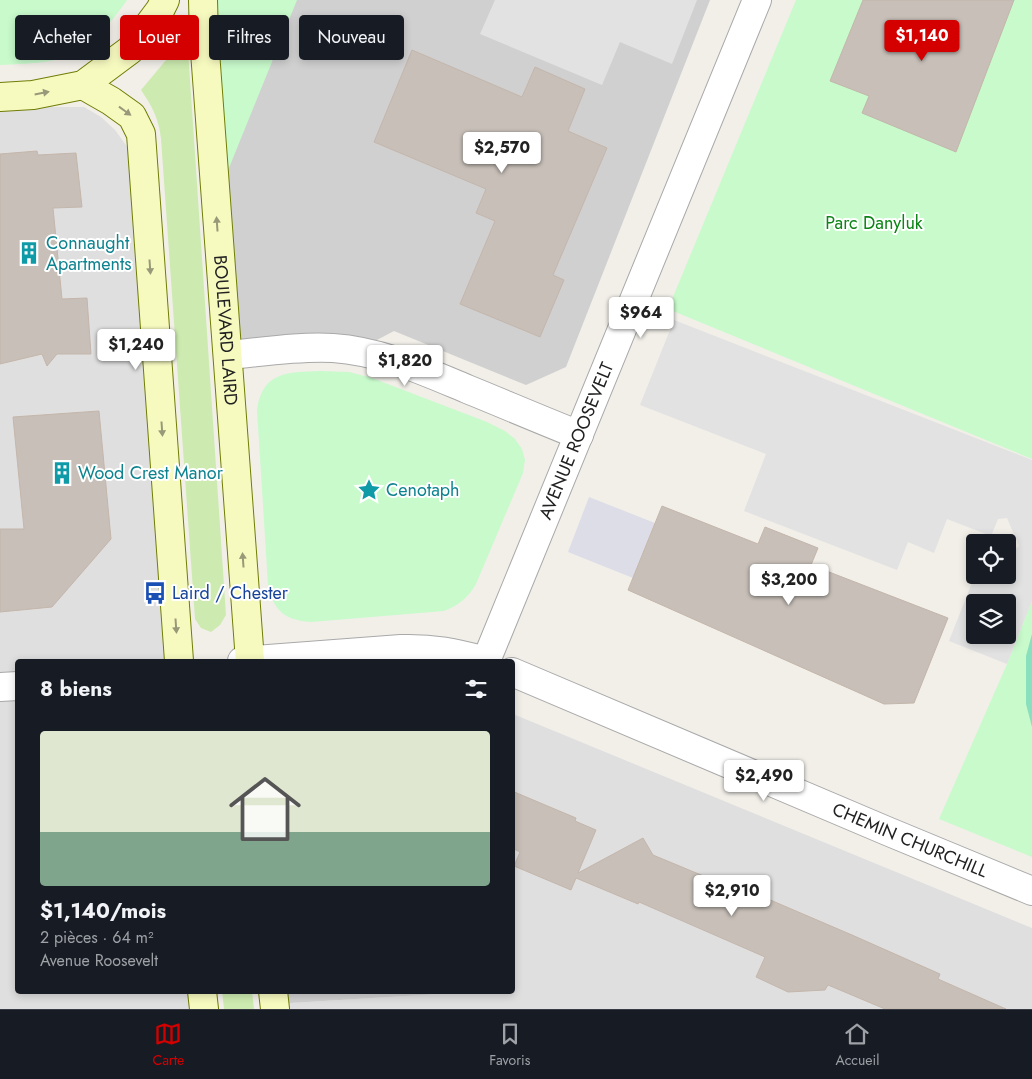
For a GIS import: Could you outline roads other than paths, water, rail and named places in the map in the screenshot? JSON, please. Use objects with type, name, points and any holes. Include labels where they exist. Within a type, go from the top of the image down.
[{"type":"street","points":[[0,97],[33,95],[83,85],[130,50],[160,10],[165,0]]},
{"type":"street","name":"BOULEVARD LAIRD","points":[[203,0],[204,47],[250,659]]},
{"type":"street","name":"AVENUE ROOSEVELT","points":[[487,659],[757,0]]},
{"type":"street","points":[[83,85],[111,100],[132,116],[141,134],[179,659]]},
{"type":"street","points":[[228,355],[297,348],[332,348],[356,350],[387,357],[579,435]]},
{"type":"street","points":[[275,659],[427,648],[450,651],[479,659]]},
{"type":"street","name":"CHEMIN CHURCHILL","points":[[515,673],[1032,891]]},
{"type":"street","points":[[0,687],[15,686]]},
{"type":"street","points":[[202,994],[204,1009]]},
{"type":"street","points":[[273,994],[274,1009]]},
{"type":"place","name":"Connaught Apartments","points":[[29,253]]},
{"type":"place","name":"Wood Crest Manor","points":[[62,473]]},
{"type":"place","name":"Cenotaph","points":[[369,490]]},
{"type":"place","name":"Laird / Chester","points":[[155,593]]},
{"type":"park label","name":"Parc Danyluk","points":[[874,223]]}]
